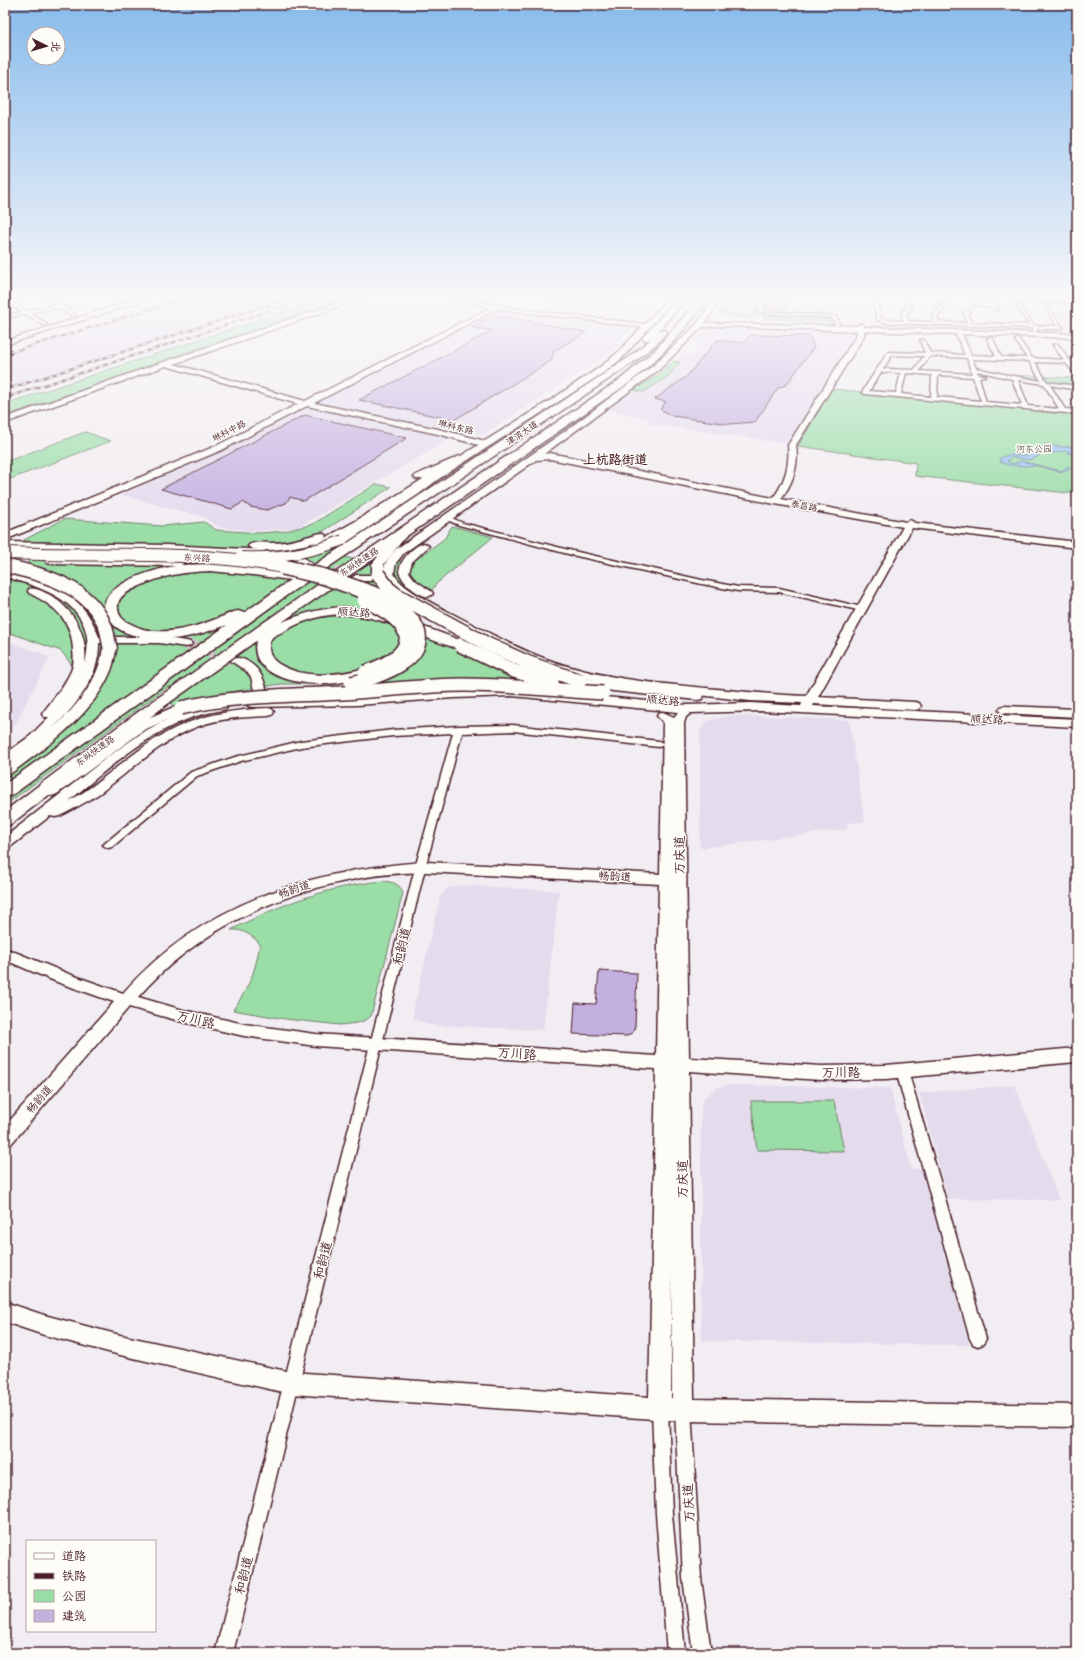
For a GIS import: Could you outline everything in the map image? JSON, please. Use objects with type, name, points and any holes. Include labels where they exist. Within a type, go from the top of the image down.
[{"type":"highway","name":"津滨大道","points":[[454,479],[608,375]]},
{"type":"highway","name":"东纵快速路","points":[[5,820],[72,767],[305,599],[631,375]]},
{"type":"highway","points":[[549,404],[588,389]]},
{"type":"highway","points":[[454,479],[468,456]]},
{"type":"highway","points":[[487,474],[533,457]]},
{"type":"highway","name":"东纵快速路","points":[[5,792],[285,590],[454,479]]},
{"type":"highway","name":"东兴路","points":[[5,553],[61,556],[182,557],[260,564],[329,578],[382,602]]},
{"type":"highway","name":"东兴路","points":[[5,558],[211,564],[241,567],[294,577],[382,602]]},
{"type":"highway","points":[[285,590],[228,620],[194,632],[149,634],[131,630],[117,621],[111,611],[112,600],[124,588],[142,579],[166,572],[185,569],[214,568],[294,577]]},
{"type":"highway","points":[[305,599],[268,634],[262,646],[262,652],[266,660],[274,668],[299,677],[327,679],[352,677],[378,669],[389,663],[398,655],[406,642],[408,635],[405,628],[382,602]]},
{"type":"main road","points":[[5,546],[268,558],[306,554],[343,540],[415,492],[436,476],[549,404]]},
{"type":"main road","points":[[404,532],[378,564],[384,576],[383,582],[397,595],[488,645],[529,663],[580,681]]},
{"type":"main road","points":[[5,566],[44,576],[70,588],[86,599],[99,613],[104,623],[110,647],[105,669],[100,681],[90,696],[71,718],[5,771]]},
{"type":"main road","points":[[5,820],[56,789],[139,728],[181,708],[230,694],[265,689],[359,683],[386,673],[399,666],[411,657],[417,647],[419,633],[416,625],[407,615],[382,602]]},
{"type":"main road","name":"顺达路","points":[[382,602],[495,656],[555,677],[694,702]]},
{"type":"main road","name":"顺达路","points":[[268,634],[295,619],[306,616],[351,610],[369,612],[460,645],[514,671],[553,683],[603,693],[694,702]]},
{"type":"main road","points":[[181,708],[210,701],[245,697],[344,693],[462,685],[491,685],[603,693]]},
{"type":"street","points":[[5,421],[135,375]]},
{"type":"street","name":"琳科东路","points":[[213,375],[306,402],[489,442]]},
{"type":"street","name":"琳科中路","points":[[5,536],[209,452],[358,375]]},
{"type":"street","points":[[549,404],[593,375]]},
{"type":"street","points":[[356,578],[372,579],[384,576],[388,571],[389,565],[400,551],[550,445],[645,375]]},
{"type":"street","points":[[776,500],[793,469],[794,456],[792,445],[835,375]]},
{"type":"street","points":[[876,375],[865,392],[1077,412]]},
{"type":"street","points":[[898,395],[903,375]]},
{"type":"street","points":[[934,398],[936,375]]},
{"type":"street","points":[[975,375],[984,403]]},
{"type":"street","points":[[985,375],[1003,376],[1077,388]]},
{"type":"street","points":[[1041,375],[1063,410]]},
{"type":"street","points":[[1014,378],[1026,407]]},
{"type":"street","name":"泰昌路","points":[[550,445],[548,451],[554,454],[776,500]]},
{"type":"street","points":[[100,547],[142,541],[277,547],[306,542],[321,536],[402,485],[468,456]]},
{"type":"street","name":"泰昌路","points":[[533,457],[550,456],[776,500],[910,524],[1077,544]]},
{"type":"street","points":[[5,546],[173,548],[262,553],[295,551],[322,543],[338,535],[409,489],[436,476]]},
{"type":"street","points":[[447,518],[461,524],[572,553],[702,582],[738,589],[779,590],[862,610]]},
{"type":"street","points":[[447,518],[438,535],[410,556],[403,566],[404,575],[414,585],[446,605],[532,649],[565,661],[628,673],[641,682],[658,687]]},
{"type":"street","points":[[806,705],[862,610],[910,524]]},
{"type":"street","points":[[295,551],[300,560],[308,565]]},
{"type":"street","points":[[5,574],[36,583],[64,596],[77,606],[87,620],[95,640],[95,651],[89,671],[71,701],[50,725],[5,759]]},
{"type":"street","points":[[384,576],[399,587],[454,619],[540,661],[603,678],[758,702]]},
{"type":"street","points":[[5,581],[17,584],[42,595],[62,608],[73,622],[79,642],[79,664],[68,687],[49,714],[5,759]]},
{"type":"street","points":[[95,640],[159,640],[186,644]]},
{"type":"street","points":[[236,661],[247,665],[254,671],[260,683],[262,703]]},
{"type":"street","points":[[521,693],[540,661]]},
{"type":"street","points":[[5,844],[101,769],[159,728],[184,716],[212,707],[262,703],[357,701],[454,694],[521,693],[694,702],[758,702]]},
{"type":"street","points":[[26,828],[82,799],[165,738],[192,724],[211,718],[236,713],[343,711],[448,702],[486,701],[540,703],[663,716],[694,702]]},
{"type":"street","name":"万庆道","points":[[673,879],[678,723],[680,716],[694,702]]},
{"type":"street","name":"顺达路","points":[[758,702],[1077,723]]},
{"type":"street","name":"顺达路","points":[[806,705],[1077,712]]},
{"type":"street","name":"万庆道","points":[[663,716],[668,718],[669,722],[673,879],[673,1063],[683,1410],[692,1578],[702,1653]]},
{"type":"street","points":[[108,845],[194,774],[238,759],[301,744],[393,733],[459,729],[513,728],[659,744]]},
{"type":"street","name":"和韵道","points":[[224,1653],[420,868],[459,729]]},
{"type":"street","name":"畅韵道","points":[[5,1139],[126,999],[169,956],[210,927],[285,891],[324,880],[360,873],[420,868],[673,879]]},
{"type":"street","name":"万川路","points":[[5,954],[40,970],[126,999],[180,1015],[245,1031],[316,1040],[821,1073],[902,1071],[1077,1055]]},
{"type":"street","name":"万庆道","points":[[673,1063],[660,1409],[664,1514],[676,1653]]},
{"type":"street","points":[[902,1071],[978,1339]]},
{"type":"street","points":[[5,1312],[44,1325],[120,1345],[291,1383],[683,1410],[1077,1416]]},
{"type":"shaded area","points":[[5,375],[56,375],[5,392]]},
{"type":"shaded area","points":[[369,375],[575,375],[483,435],[464,431],[297,528],[259,531],[221,528],[203,517],[120,495],[220,453]]},
{"type":"shaded area","points":[[663,375],[830,375],[787,444],[646,423],[651,419],[608,410],[634,390],[643,392]]},
{"type":"shaded area","points":[[5,640],[50,657],[9,736],[5,740]]},
{"type":"shaded area","points":[[729,716],[849,720],[865,822],[846,823],[849,829],[700,848],[700,732],[704,723]]},
{"type":"shaded area","points":[[459,885],[559,891],[543,1030],[430,1025],[414,1019],[413,1012],[440,897],[446,889]]},
{"type":"shaded area","points":[[730,1085],[890,1088],[911,1169],[924,1169],[969,1345],[701,1341],[701,1108],[704,1098],[711,1092],[719,1087]]},
{"type":"shaded area","points":[[1015,1085],[1059,1200],[948,1199],[919,1093]]},
{"type":"green space","points":[[91,375],[124,375],[5,416],[5,404]]},
{"type":"green space","points":[[657,375],[669,375],[643,392],[634,390]]},
{"type":"green space","points":[[1008,375],[1077,378],[1077,386]]},
{"type":"green space","name":"河东公园","points":[[832,389],[1077,413],[1077,494],[915,476],[916,463],[798,446]]},
{"type":"green space","points":[[85,432],[111,441],[5,481],[5,462]]},
{"type":"green space","points":[[376,484],[391,487],[319,534],[345,557],[371,564],[417,559],[445,538],[452,526],[493,537],[436,584],[412,619],[471,655],[540,683],[281,684],[218,694],[172,707],[169,686],[5,805],[5,777],[62,731],[96,696],[61,651],[5,631],[5,572],[29,566],[24,540],[64,519],[162,526],[204,522],[216,530],[260,533],[286,531],[313,524]]},
{"type":"green space","points":[[383,881],[398,885],[403,893],[371,1016],[366,1020],[357,1023],[340,1025],[285,1019],[233,1010],[244,994],[251,978],[260,944],[247,933],[239,930],[231,930],[267,912],[304,898],[343,887]]},
{"type":"green space","points":[[751,1101],[834,1101],[844,1151],[757,1150]]},
{"type":"water","points":[[1044,444],[1060,447],[1077,446],[1077,449],[1073,452],[1077,455],[1066,451],[1039,455],[1029,460],[1011,457],[1007,461],[1014,464],[1021,461],[1061,471],[1038,466],[1014,466],[1000,462],[1000,458],[1008,455],[1028,455],[1030,452],[1037,453],[1044,451]]},
{"type":"water","points":[[1066,467],[1077,468],[1068,468],[1067,471],[1061,471]]},
{"type":"building","points":[[406,375],[527,375],[454,420],[359,400]]},
{"type":"building","points":[[793,375],[786,385],[778,388],[755,422],[729,424],[672,416],[660,409],[666,402],[655,399],[687,376]]},
{"type":"building","points":[[305,415],[407,438],[304,501],[290,497],[286,503],[267,510],[250,507],[243,502],[232,509],[161,489]]},
{"type":"building","points":[[599,971],[637,973],[635,1026],[633,1032],[627,1036],[573,1034],[575,1003],[596,1004]]},
{"type":"tunnel","points":[[312,566],[316,567]]},
{"type":"tunnel","points":[[316,567],[320,568]]},
{"type":"tunnel","points":[[316,567],[356,578]]},
{"type":"tunnel","points":[[186,644],[237,661]]},
{"type":"railway","points":[[5,390],[50,375]]},
{"type":"railway","points":[[5,398],[74,375]]},
{"type":"district","name":"上杭路街道","points":[[615,459]]}]
